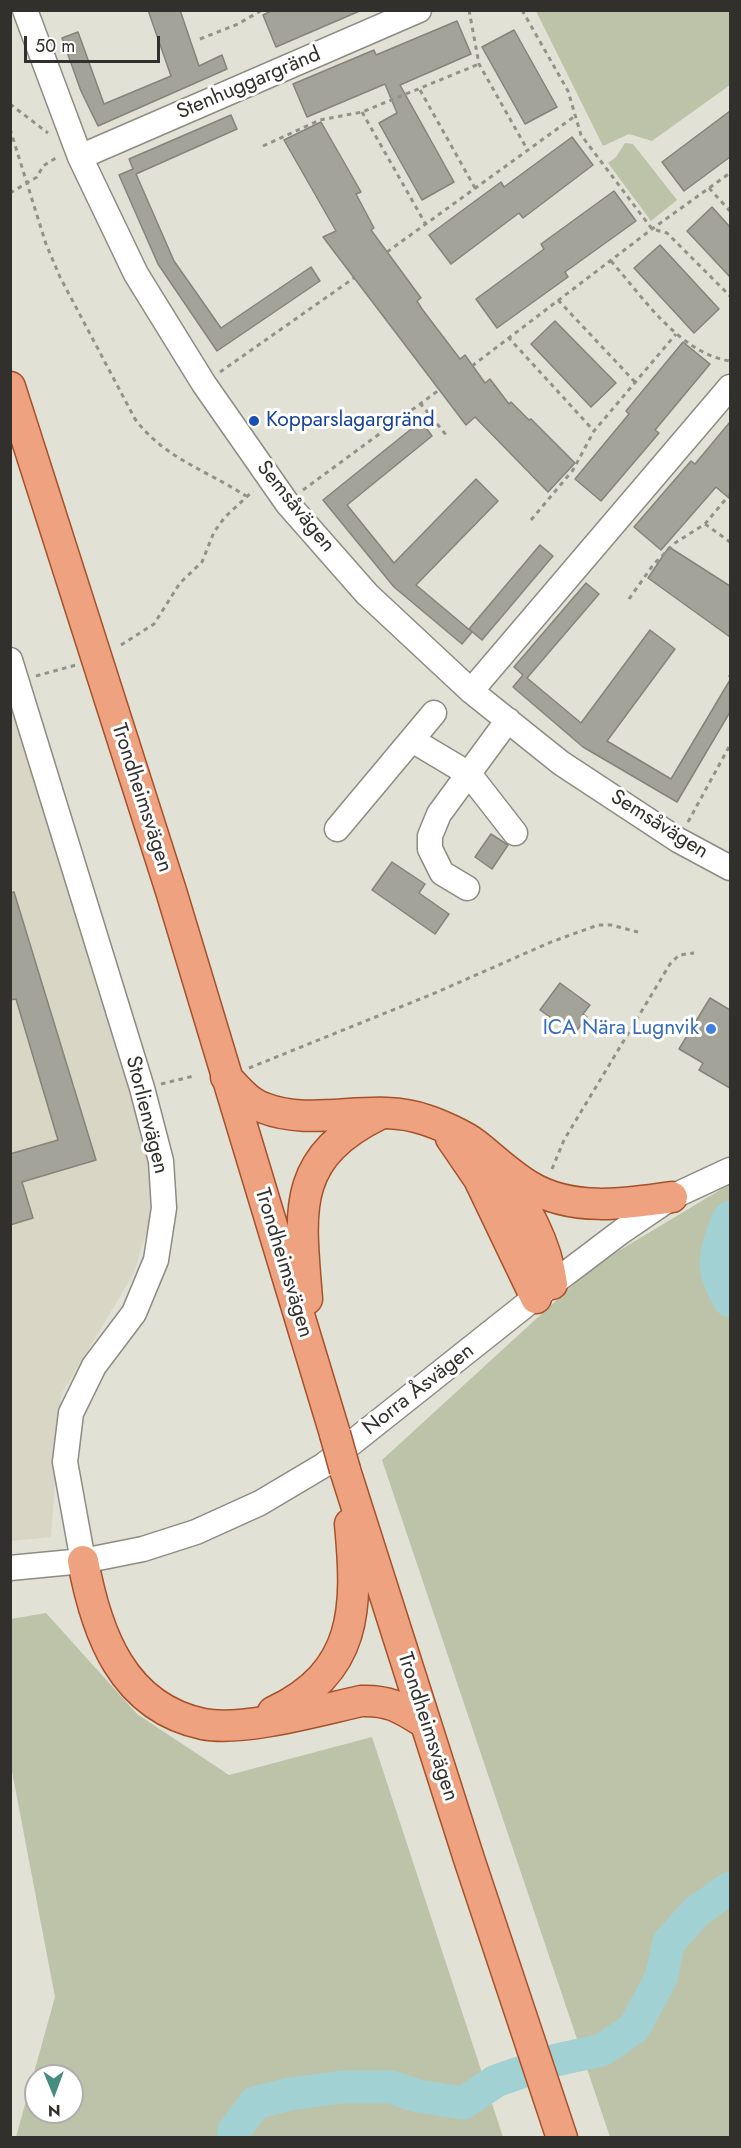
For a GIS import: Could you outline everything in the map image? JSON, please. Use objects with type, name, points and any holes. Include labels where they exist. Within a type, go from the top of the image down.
[{"type":"main road","name":"Trondheimsvägen","points":[[10,387],[167,880],[236,1073],[310,1350],[346,1437],[345,1470],[425,1723],[562,2138]]},
{"type":"main road","points":[[236,1073],[244,1096],[262,1108],[281,1113],[404,1114],[427,1120],[473,1142],[531,1187],[573,1201],[591,1204],[628,1203],[672,1197]]},
{"type":"main road","points":[[310,1350],[302,1234],[304,1203],[309,1181],[319,1160],[334,1142],[354,1127],[382,1113]]},
{"type":"main road","points":[[443,1129],[479,1179],[544,1291]]},
{"type":"main road","points":[[496,1162],[531,1218],[545,1248],[544,1291]]},
{"type":"main road","points":[[251,1722],[281,1709],[323,1679],[336,1660],[347,1632],[353,1606],[354,1570],[345,1470]]},
{"type":"main road","points":[[83,1561],[91,1605],[108,1649],[128,1677],[150,1700],[180,1716],[203,1724],[251,1722],[361,1701],[377,1701],[395,1704],[425,1723]]},
{"type":"street","name":"Semsåvägen","points":[[25,10],[75,145],[136,274],[204,384],[287,503],[367,594],[471,691],[561,762],[678,840],[730,868]]},
{"type":"street","name":"Stenhuggargränd","points":[[75,145],[419,10]]},
{"type":"street","points":[[471,691],[730,387]]},
{"type":"street","name":"Storlienvägen","points":[[14,670],[142,1088],[161,1161],[164,1208],[156,1260],[134,1313],[94,1366],[71,1413],[65,1462],[83,1561]]},
{"type":"street","points":[[337,829],[434,712]]},
{"type":"street","points":[[467,888],[442,873],[430,849],[430,836],[436,820],[508,720]]},
{"type":"street","points":[[412,740],[469,774],[515,833]]},
{"type":"street","name":"Norra Åsvägen","points":[[10,1568],[83,1561],[143,1549],[196,1532],[260,1503],[324,1466],[346,1437],[672,1197],[730,1170]]},
{"type":"path","points":[[200,39],[238,24],[262,10]]},
{"type":"path","points":[[470,10],[479,64],[527,149]]},
{"type":"path","points":[[522,10],[568,91],[581,135],[652,229],[667,233],[730,297]]},
{"type":"path","points":[[263,146],[320,120],[362,112],[479,64]]},
{"type":"path","points":[[420,89],[475,188]]},
{"type":"path","points":[[10,104],[49,134],[75,145]]},
{"type":"path","points":[[362,112],[425,223]]},
{"type":"path","points":[[387,252],[575,116]]},
{"type":"path","points":[[10,129],[46,244],[60,277],[135,419],[149,438],[165,450],[246,496]]},
{"type":"path","points":[[10,193],[37,177],[44,166],[75,145]]},
{"type":"path","points":[[472,366],[652,229],[730,173]]},
{"type":"path","points":[[709,188],[730,211]]},
{"type":"path","points":[[611,261],[676,334],[716,358],[730,361]]},
{"type":"path","points":[[204,384],[354,278]]},
{"type":"path","points":[[558,300],[635,382]]},
{"type":"path","points":[[531,520],[573,470],[594,431],[676,334]]},
{"type":"path","points":[[508,338],[594,431]]},
{"type":"path","points":[[287,503],[439,390]]},
{"type":"path","points":[[420,403],[447,436]]},
{"type":"path","points":[[121,645],[154,624],[180,584],[202,562],[214,532],[225,517],[246,496],[270,480]]},
{"type":"path","points":[[628,599],[653,565],[675,543],[705,524],[730,494]]},
{"type":"path","points":[[705,524],[730,542]]},
{"type":"path","points":[[14,670],[76,665]]},
{"type":"path","points":[[678,840],[730,745]]},
{"type":"path","points":[[236,1073],[415,1002],[551,942],[597,925],[611,925],[638,932]]},
{"type":"path","points":[[552,1169],[564,1140],[670,964],[679,955],[694,953]]},
{"type":"path","points":[[142,1088],[194,1076]]},
{"type":"shaded area","points":[[10,704],[150,1159],[150,1220],[134,1273],[61,1395],[51,1537],[11,1541]]},
{"type":"green space","points":[[536,11],[730,11],[730,85],[652,141],[629,134],[603,146]]},
{"type":"green space","points":[[625,143],[633,144],[677,200],[651,221],[608,163],[616,157]]},
{"type":"green space","points":[[730,1184],[730,2137],[610,2137],[382,1460],[595,1265]]},
{"type":"green space","points":[[46,1613],[137,1714],[229,1775],[372,1737],[503,2137],[16,2137],[24,2108],[24,2124],[84,2124],[84,2064],[36,2064],[55,1997],[11,1766],[11,1619]]},
{"type":"building","points":[[148,10],[180,10],[199,66],[222,55],[227,69],[98,126],[81,91],[62,38],[78,32],[104,104],[171,76]]},
{"type":"building","points":[[273,10],[362,10],[276,47],[263,15]]},
{"type":"building","points":[[457,21],[471,54],[400,85],[454,182],[422,200],[379,123],[397,113],[385,84],[307,117],[293,84],[374,50],[376,55]]},
{"type":"building","points":[[514,30],[557,107],[525,124],[482,47]]},
{"type":"building","points":[[730,111],[730,157],[684,191],[662,162]]},
{"type":"building","points":[[231,115],[237,129],[136,174],[174,261],[221,328],[311,267],[320,281],[217,351],[158,264],[119,175],[133,169],[129,159]]},
{"type":"building","points":[[321,122],[361,192],[356,194],[374,228],[371,230],[421,298],[417,301],[422,309],[460,359],[465,355],[485,383],[490,379],[509,404],[511,402],[529,420],[531,419],[575,463],[548,492],[475,417],[466,425],[323,237],[336,231],[284,140]]},
{"type":"building","points":[[572,137],[593,165],[523,218],[519,213],[451,264],[429,235],[501,182],[504,187]]},
{"type":"building","points":[[614,191],[636,221],[565,272],[568,277],[497,328],[476,299],[544,249],[541,244]]},
{"type":"building","points":[[712,207],[730,227],[730,277],[687,231]]},
{"type":"building","points":[[660,245],[719,309],[694,333],[634,268]]},
{"type":"building","points":[[555,321],[616,383],[591,407],[531,344]]},
{"type":"building","points":[[683,342],[710,364],[655,430],[659,433],[601,501],[575,479],[629,414],[626,411]]},
{"type":"building","points":[[421,421],[432,436],[347,505],[394,563],[476,479],[498,501],[416,585],[472,632],[462,644],[394,587],[323,500]]},
{"type":"building","points":[[730,422],[730,499],[716,487],[661,550],[634,527],[691,461],[695,464]]},
{"type":"building","points":[[540,545],[553,556],[482,640],[469,629]]},
{"type":"building","points":[[669,547],[730,586],[730,637],[648,578]]},
{"type":"building","points":[[586,583],[599,594],[527,678],[581,723],[650,630],[675,649],[607,741],[671,779],[730,680],[730,712],[677,802],[583,747],[513,687],[523,675],[514,667]]},
{"type":"building","points":[[491,834],[508,845],[492,869],[475,857]]},
{"type":"building","points":[[392,862],[425,884],[419,893],[449,914],[435,934],[372,890]]},
{"type":"building","points":[[14,892],[96,1160],[22,1182],[33,1218],[10,1225],[10,1154],[58,1140],[16,999],[10,1000],[10,893]]},
{"type":"building","points":[[560,983],[590,1005],[583,1014],[587,1017],[574,1034],[540,1010]]},
{"type":"building","name":"ICA Nära Lugnvik","points":[[710,998],[730,1010],[730,1088],[699,1070],[703,1063],[679,1049]]},
{"type":"waterway","points":[[730,1217],[719,1244],[716,1262],[719,1279],[730,1301]]},
{"type":"waterway","points":[[556,2060],[602,2050],[634,2028],[661,1978],[669,1942],[697,1911],[730,1888]]},
{"type":"waterway","points":[[233,2138],[234,2131],[255,2103],[290,2094],[342,2087],[391,2087],[418,2096],[463,2103],[496,2081],[519,2073]]},
{"type":"place","name":"Kopparslagargränd","points":[[254,421]]},
{"type":"place","name":"ICA Nära Lugnvik","points":[[711,1029]]}]
